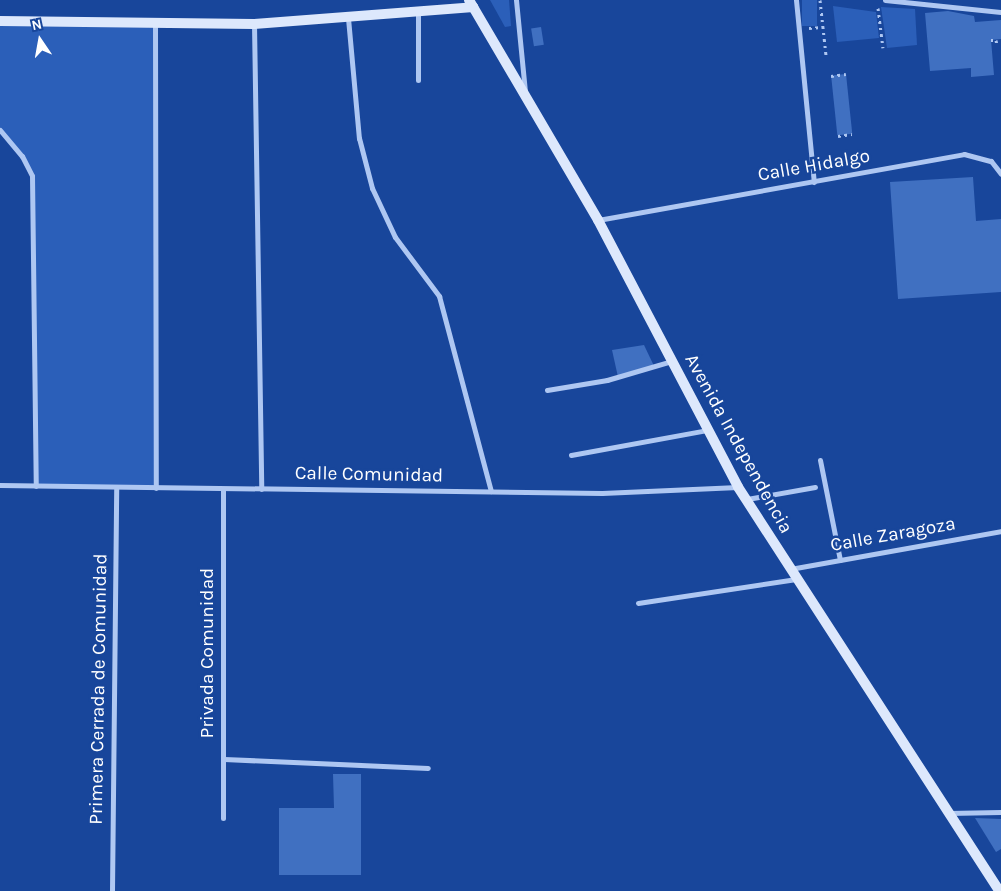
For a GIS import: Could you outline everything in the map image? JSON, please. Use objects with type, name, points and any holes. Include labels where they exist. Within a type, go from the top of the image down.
[{"type":"main road","name":"Avenida Independencia","points":[[471,4],[525,91],[598,220],[738,487],[1000,891]]},
{"type":"main road","points":[[0,21],[254,24],[418,15],[471,4]]},
{"type":"street","points":[[516,0],[525,91]]},
{"type":"street","points":[[796,0],[814,182]]},
{"type":"street","points":[[885,0],[1001,12]]},
{"type":"street","points":[[418,15],[418,80]]},
{"type":"street","points":[[348,18],[359,138],[372,188],[395,237],[439,296],[491,491]]},
{"type":"street","points":[[155,23],[156,488]]},
{"type":"street","points":[[254,24],[261,488]]},
{"type":"street","points":[[0,130],[22,156],[32,176],[36,486]]},
{"type":"street","name":"Calle Hidalgo","points":[[598,220],[964,154],[991,161],[1001,174]]},
{"type":"street","points":[[547,390],[607,380],[672,361]]},
{"type":"street","points":[[571,455],[707,430]]},
{"type":"street","points":[[820,460],[840,560]]},
{"type":"street","name":"Calle Comunidad","points":[[0,485],[602,493],[738,487]]},
{"type":"street","name":"Primera Cerrada de Comunidad","points":[[112,891],[116,487]]},
{"type":"street","points":[[746,499],[815,487]]},
{"type":"street","name":"Privada Comunidad","points":[[223,489],[223,818]]},
{"type":"street","name":"Calle Zaragoza","points":[[790,569],[1001,531]]},
{"type":"street","points":[[638,603],[796,579]]},
{"type":"street","points":[[224,759],[428,768]]},
{"type":"street","points":[[948,813],[1001,812]]},
{"type":"path","points":[[820,0],[826,55]]},
{"type":"path","points":[[877,0],[883,48]]},
{"type":"path","points":[[991,40],[996,40],[996,45]]},
{"type":"path","points":[[831,76],[846,74]]},
{"type":"path","points":[[838,136],[852,134]]},
{"type":"shaded area","points":[[490,0],[509,0],[511,26],[505,27]]},
{"type":"shaded area","points":[[802,0],[817,0],[817,26],[802,26]]},
{"type":"shaded area","points":[[833,6],[876,12],[879,38],[837,42]]},
{"type":"shaded area","points":[[881,7],[915,9],[917,45],[887,48]]},
{"type":"shaded area","points":[[0,21],[155,23],[156,488],[36,486],[32,176],[22,156],[0,130]]},
{"type":"building","points":[[948,11],[974,16],[975,22],[1001,20],[1001,39],[991,40],[994,75],[971,77],[971,68],[930,71],[925,13]]},
{"type":"building","points":[[541,27],[544,45],[534,46],[531,29]]},
{"type":"building","points":[[846,74],[852,134],[837,135],[831,76]]},
{"type":"building","points":[[973,177],[976,221],[1001,219],[1001,292],[898,299],[890,182]]},
{"type":"building","points":[[644,345],[654,366],[618,377],[612,350]]},
{"type":"building","points":[[333,774],[361,774],[361,875],[279,875],[279,808],[334,808]]},
{"type":"building","points":[[975,818],[1001,819],[1001,849],[996,852]]}]
